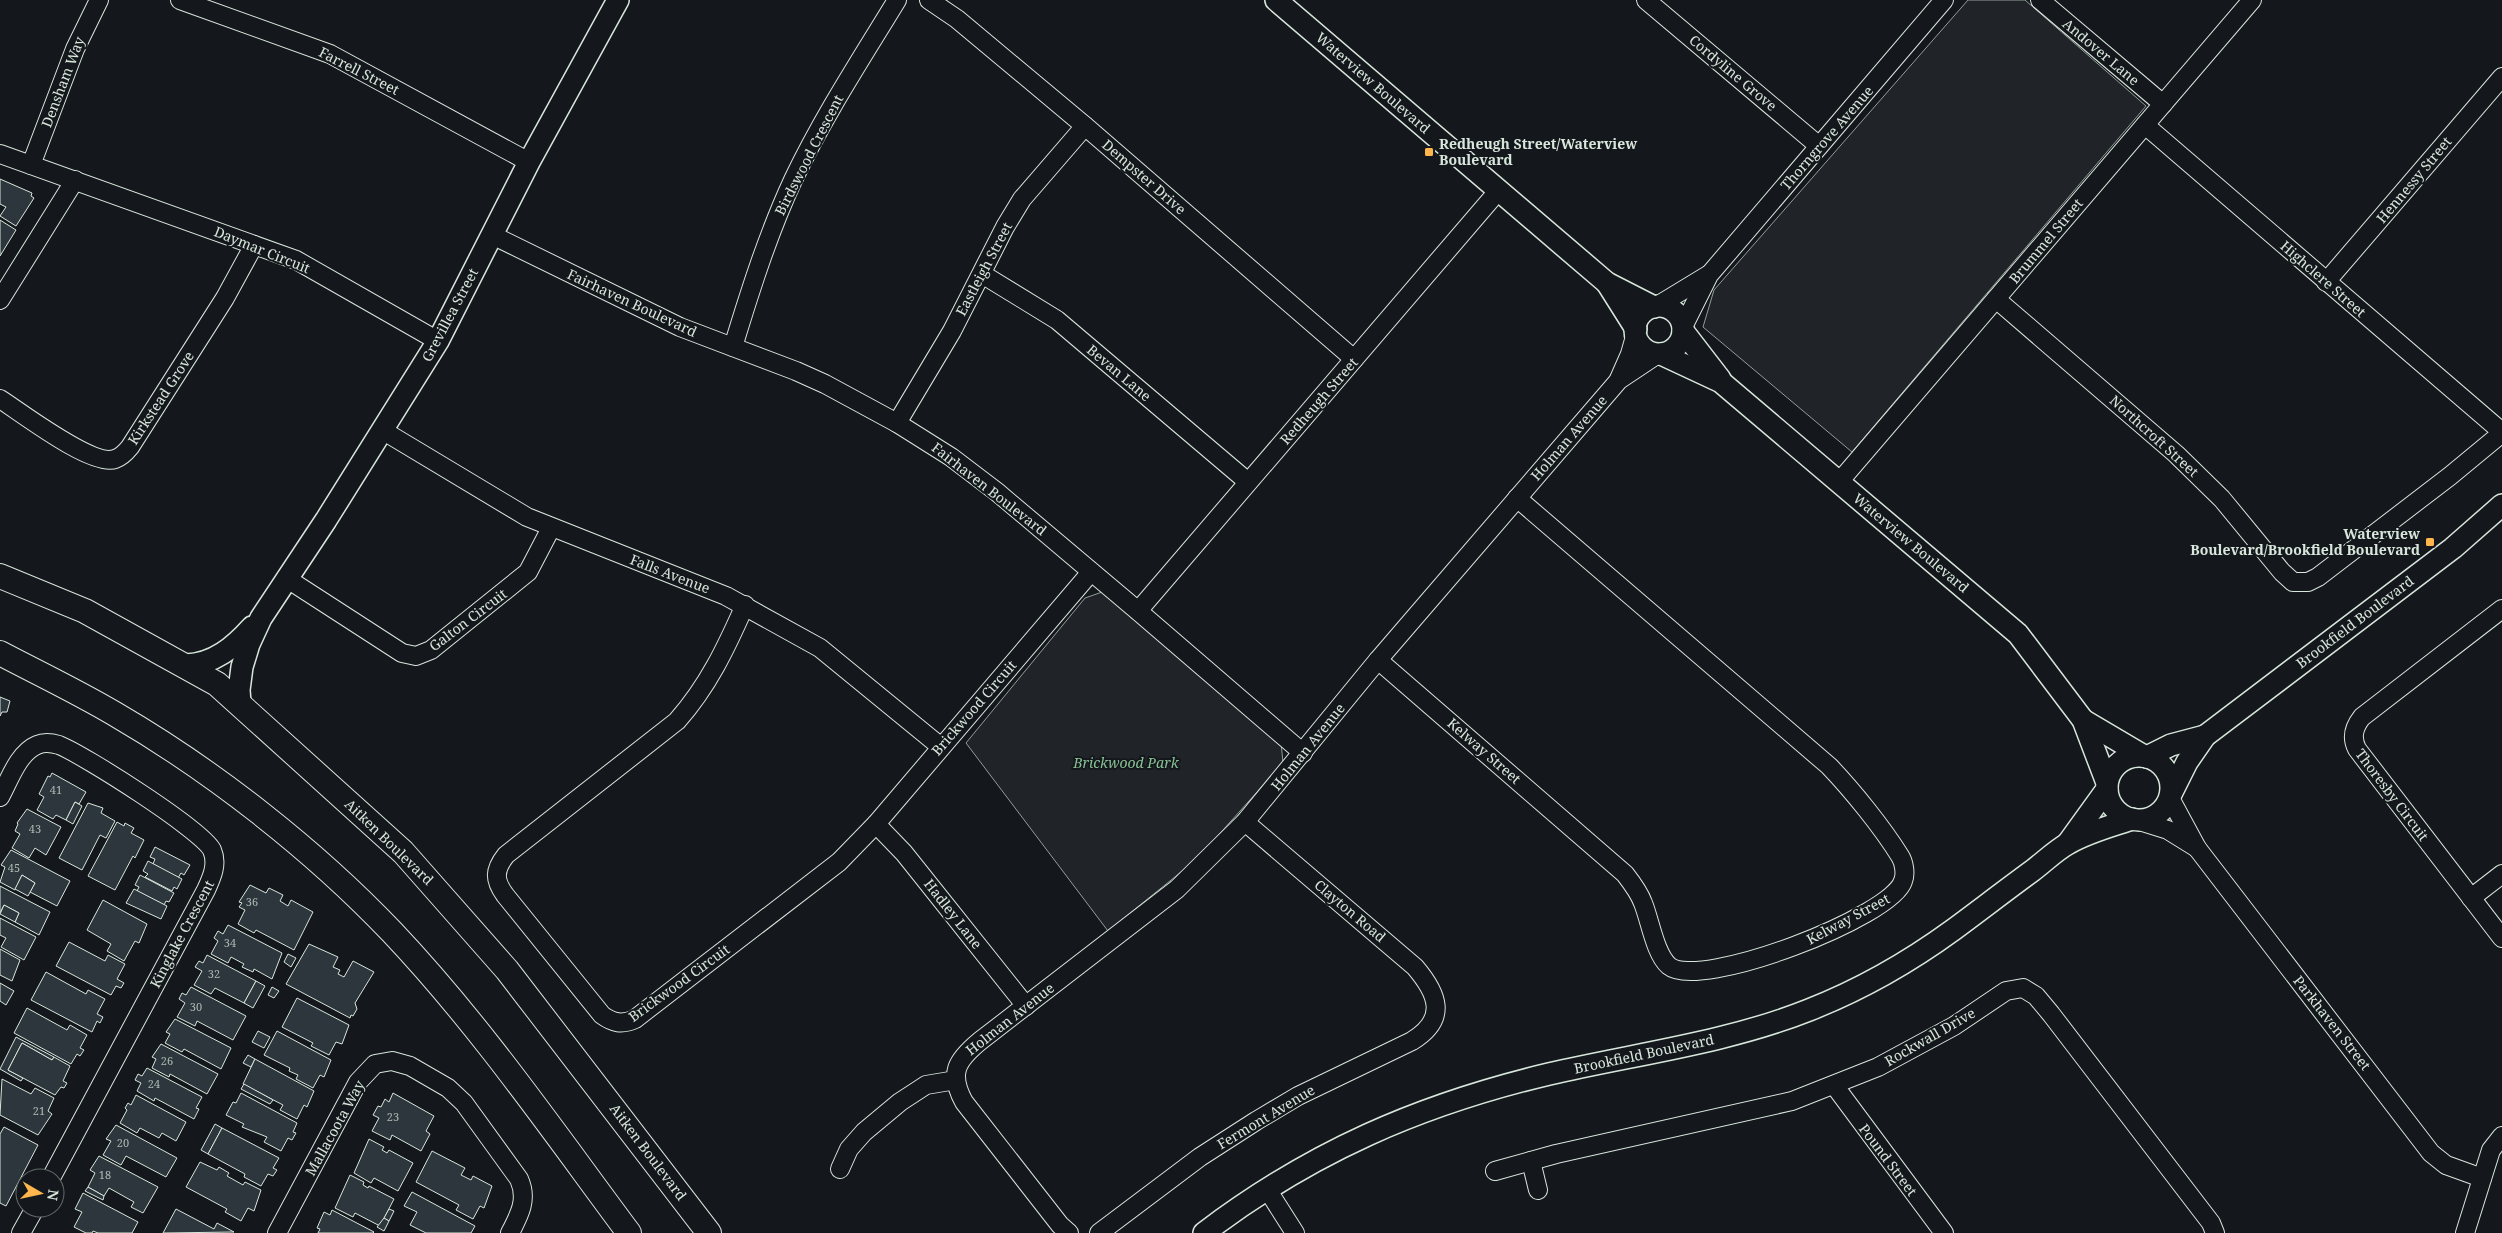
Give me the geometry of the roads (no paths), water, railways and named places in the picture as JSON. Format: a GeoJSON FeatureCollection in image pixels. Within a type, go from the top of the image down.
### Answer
{"type":"FeatureCollection","features":[{"type":"Feature","properties":{"kind":"main road","name":"Aitken Boulevard"},"geometry":{"type":"LineString","coordinates":[[0,576],[84,611],[186,665],[217,684],[404,852],[507,970],[566,1043],[709,1233]]}},
{"type":"Feature","properties":{"kind":"main road"},"geometry":{"type":"LineString","coordinates":[[0,652],[117,715],[174,752],[246,803],[326,869],[391,932],[460,1009],[629,1233]]}},
{"type":"Feature","properties":{"kind":"street","name":"Densham Way"},"geometry":{"type":"LineString","coordinates":[[32,165],[75,49],[99,0]]}},
{"type":"Feature","properties":{"kind":"street","name":"Farrell Street"},"geometry":{"type":"LineString","coordinates":[[180,0],[330,54],[529,162]]}},
{"type":"Feature","properties":{"kind":"street","name":"Grevillea Street"},"geometry":{"type":"LineString","coordinates":[[261,618],[326,520],[438,341],[529,162],[618,0]]}},
{"type":"Feature","properties":{"kind":"street","name":"Birdswood Crescent"},"geometry":{"type":"LineString","coordinates":[[733,348],[758,268],[793,180],[820,127],[898,0]]}},
{"type":"Feature","properties":{"kind":"street","name":"Dempster Drive"},"geometry":{"type":"LineString","coordinates":[[929,0],[957,19],[1085,126],[1354,359]]}},
{"type":"Feature","properties":{"kind":"street","name":"Waterview Boulevard"},"geometry":{"type":"LineString","coordinates":[[1276,0],[1607,282],[1656,306]]}},
{"type":"Feature","properties":{"kind":"street","name":"Thorngrove Avenue"},"geometry":{"type":"LineString","coordinates":[[1683,329],[1708,275],[1944,0]]}},
{"type":"Feature","properties":{"kind":"street","name":"Andover Lane"},"geometry":{"type":"LineString","coordinates":[[2040,0],[2163,104]]}},
{"type":"Feature","properties":{"kind":"street","name":"Brummel Street"},"geometry":{"type":"LineString","coordinates":[[1839,482],[2252,0]]}},
{"type":"Feature","properties":{"kind":"street","name":"Cordyline Grove"},"geometry":{"type":"LineString","coordinates":[[1655,3],[1819,146]]}},
{"type":"Feature","properties":{"kind":"street","name":"Hennessy Street"},"geometry":{"type":"LineString","coordinates":[[2326,282],[2502,77]]}},
{"type":"Feature","properties":{"kind":"street","name":"Highclere Street"},"geometry":{"type":"LineString","coordinates":[[2145,125],[2502,433]]}},
{"type":"Feature","properties":{"kind":"street","name":"Eastleigh Street"},"geometry":{"type":"LineString","coordinates":[[897,423],[952,331],[1005,227],[1022,200],[1085,126]]}},
{"type":"Feature","properties":{"kind":"street","name":"Daymar Circuit"},"geometry":{"type":"LineString","coordinates":[[0,154],[296,260],[438,341]]}},
{"type":"Feature","properties":{"kind":"street"},"geometry":{"type":"LineString","coordinates":[[0,300],[75,180]]}},
{"type":"Feature","properties":{"kind":"street","name":"Redheugh Street"},"geometry":{"type":"LineString","coordinates":[[1138,611],[1499,190]]}},
{"type":"Feature","properties":{"kind":"street","name":"Fairhaven Boulevard"},"geometry":{"type":"LineString","coordinates":[[492,235],[680,327],[811,378],[897,423],[950,456],[1092,572],[1303,752]]}},
{"type":"Feature","properties":{"kind":"street","name":"Kirkstead Grove"},"geometry":{"type":"LineString","coordinates":[[0,399],[90,456],[99,460],[116,459],[130,447],[225,298],[254,245]]}},
{"type":"Feature","properties":{"kind":"street","name":"Bevan Lane"},"geometry":{"type":"LineString","coordinates":[[982,274],[1057,320],[1248,482]]}},
{"type":"Feature","properties":{"kind":"street","name":"Thorngrove Avenue"},"geometry":{"type":"LineString","coordinates":[[1656,306],[1708,275]]}},
{"type":"Feature","properties":{"kind":"street","name":"Waterview Boulevard"},"geometry":{"type":"LineString","coordinates":[[1607,282],[1636,331]]}},
{"type":"Feature","properties":{"kind":"street","name":"Northcroft Street"},"geometry":{"type":"LineString","coordinates":[[1996,300],[2176,454],[2222,499],[2282,572],[2293,582],[2308,582],[2318,577],[2450,476],[2502,433]]}},
{"type":"Feature","properties":{"kind":"street"},"geometry":{"type":"LineString","coordinates":[[1656,306],[1665,306],[1677,314],[1683,329],[1679,344],[1668,352],[1660,354],[1646,350],[1637,339],[1636,331],[1641,315],[1656,306]]}},
{"type":"Feature","properties":{"kind":"street","name":"Waterview Boulevard"},"geometry":{"type":"LineString","coordinates":[[1683,329],[1721,382],[2018,634],[2083,720],[2107,786]]}},
{"type":"Feature","properties":{"kind":"street","name":"Holman Avenue"},"geometry":{"type":"LineString","coordinates":[[1619,380],[1630,354],[1636,331]]}},
{"type":"Feature","properties":{"kind":"street","name":"Waterview Boulevard"},"geometry":{"type":"LineString","coordinates":[[1660,354],[1721,382]]}},
{"type":"Feature","properties":{"kind":"street","name":"Holman Avenue"},"geometry":{"type":"LineString","coordinates":[[956,1076],[965,1053],[1177,889],[1246,822],[1378,660],[1619,380],[1660,354]]}},
{"type":"Feature","properties":{"kind":"street","name":"Falls Avenue"},"geometry":{"type":"LineString","coordinates":[[382,430],[495,499],[551,528],[702,586],[745,605],[820,648],[941,747]]}},
{"type":"Feature","properties":{"kind":"street","name":"Kelway Street"},"geometry":{"type":"LineString","coordinates":[[1378,660],[1625,874],[1642,901],[1661,956],[1669,966],[1676,970],[1706,969],[1757,959],[1791,949],[1871,909],[1894,895],[1900,888],[1904,875],[1900,857],[1829,766],[1517,498]]}},
{"type":"Feature","properties":{"kind":"street","name":"Brookfield Boulevard"},"geometry":{"type":"LineString","coordinates":[[2170,796],[2187,762],[2205,736],[2453,548],[2502,505]]}},
{"type":"Feature","properties":{"kind":"street","name":"Galton Circuit"},"geometry":{"type":"LineString","coordinates":[[286,578],[402,653],[416,656],[431,650],[524,577],[534,564],[551,528]]}},
{"type":"Feature","properties":{"kind":"street","name":"Brickwood Circuit"},"geometry":{"type":"LineString","coordinates":[[745,605],[713,674],[695,701],[677,721],[506,855],[496,871],[498,885],[602,1015],[610,1021],[628,1022],[838,862],[876,824],[1092,572]]}},
{"type":"Feature","properties":{"kind":"street","name":"Thoresby Circuit"},"geometry":{"type":"LineString","coordinates":[[2502,609],[2362,717],[2356,725],[2353,734],[2357,749],[2502,938]]}},
{"type":"Feature","properties":{"kind":"street"},"geometry":{"type":"LineString","coordinates":[[186,665],[206,663],[226,651],[261,618]]}},
{"type":"Feature","properties":{"kind":"street"},"geometry":{"type":"LineString","coordinates":[[240,703],[239,690],[242,668],[249,644],[261,618]]}},
{"type":"Feature","properties":{"kind":"street","name":"Waterview Boulevard"},"geometry":{"type":"LineString","coordinates":[[2083,720],[2145,756]]}},
{"type":"Feature","properties":{"kind":"street","name":"Brookfield Boulevard"},"geometry":{"type":"LineString","coordinates":[[2145,756],[2172,745],[2205,736]]}},
{"type":"Feature","properties":{"kind":"street","name":"Kinglake Crescent"},"geometry":{"type":"LineString","coordinates":[[0,797],[20,761],[28,751],[36,745],[53,744],[94,765],[174,817],[205,840],[214,860],[213,874],[206,890],[56,1168]]}},
{"type":"Feature","properties":{"kind":"street"},"geometry":{"type":"LineString","coordinates":[[2145,756],[2163,767],[2171,784],[2170,796],[2165,807],[2157,815],[2134,820],[2122,815],[2114,808],[2109,799],[2107,786],[2110,773],[2124,760],[2145,756]]}},
{"type":"Feature","properties":{"kind":"street","name":"Brookfield Boulevard"},"geometry":{"type":"LineString","coordinates":[[2068,843],[2107,786]]}},
{"type":"Feature","properties":{"kind":"street","name":"Parkhaven Street"},"geometry":{"type":"LineString","coordinates":[[2170,796],[2197,848],[2431,1153],[2446,1165],[2482,1178]]}},
{"type":"Feature","properties":{"kind":"street","name":"Brookfield Boulevard"},"geometry":{"type":"LineString","coordinates":[[1204,1233],[1267,1189],[1350,1142],[1401,1119],[1441,1104],[1551,1074],[1723,1036],[1809,1010],[1864,986],[1903,964],[1951,932],[2068,843],[2101,829],[2134,820]]}},
{"type":"Feature","properties":{"kind":"street","name":"Parkhaven Street"},"geometry":{"type":"LineString","coordinates":[[2134,820],[2168,830],[2197,848]]}},
{"type":"Feature","properties":{"kind":"street","name":"Clayton Road"},"geometry":{"type":"LineString","coordinates":[[1246,822],[1415,967],[1428,982],[1434,998],[1435,1013]]}},
{"type":"Feature","properties":{"kind":"street","name":"Hadley Lane"},"geometry":{"type":"LineString","coordinates":[[876,824],[904,853],[1026,1006]]}},
{"type":"Feature","properties":{"kind":"street"},"geometry":{"type":"LineString","coordinates":[[2471,898],[2502,874]]}},
{"type":"Feature","properties":{"kind":"street","name":"Rockwall Drive"},"geometry":{"type":"LineString","coordinates":[[1495,1171],[1792,1101],[1878,1067],[1917,1048],[2006,991],[2015,988],[2029,990],[2051,1014],[2211,1223],[2215,1233]]}},
{"type":"Feature","properties":{"kind":"street","name":"Fermont Avenue"},"geometry":{"type":"LineString","coordinates":[[1099,1233],[1200,1157],[1256,1121],[1298,1096],[1424,1033],[1434,1021],[1435,1013]]}},
{"type":"Feature","properties":{"kind":"street","name":"Mallacoota Way"},"geometry":{"type":"LineString","coordinates":[[278,1233],[358,1082],[375,1064],[392,1061],[410,1066],[456,1094],[519,1179],[523,1188],[523,1206],[510,1233]]}},
{"type":"Feature","properties":{"kind":"street"},"geometry":{"type":"LineString","coordinates":[[840,1169],[849,1149],[864,1132],[900,1102],[926,1086],[956,1076],[958,1090],[964,1102],[1060,1225],[1069,1233]]}},
{"type":"Feature","properties":{"kind":"street","name":"Pound Street"},"geometry":{"type":"LineString","coordinates":[[1834,1085],[1944,1233]]}},
{"type":"Feature","properties":{"kind":"street"},"geometry":{"type":"LineString","coordinates":[[2465,1233],[2491,1150],[2502,1136]]}},
{"type":"Feature","properties":{"kind":"street"},"geometry":{"type":"LineString","coordinates":[[1531,1161],[1538,1190]]}},
{"type":"Feature","properties":{"kind":"street"},"geometry":{"type":"LineString","coordinates":[[1267,1189],[1295,1233]]}},
{"type":"Feature","properties":{"kind":"street"},"geometry":{"type":"LineString","coordinates":[[21,1233],[29,1218]]}},
{"type":"Feature","properties":{"kind":"place","name":"Redheugh Street/Waterview Boulevard"},"geometry":{"type":"Point","coordinates":[1429,152]}},
{"type":"Feature","properties":{"kind":"place","name":"Waterview Boulevard/Brookfield Boulevard"},"geometry":{"type":"Point","coordinates":[2430,542]}},
{"type":"Feature","properties":{"kind":"park label","name":"Brickwood Park"},"geometry":{"type":"Point","coordinates":[1126,763]}}]}
